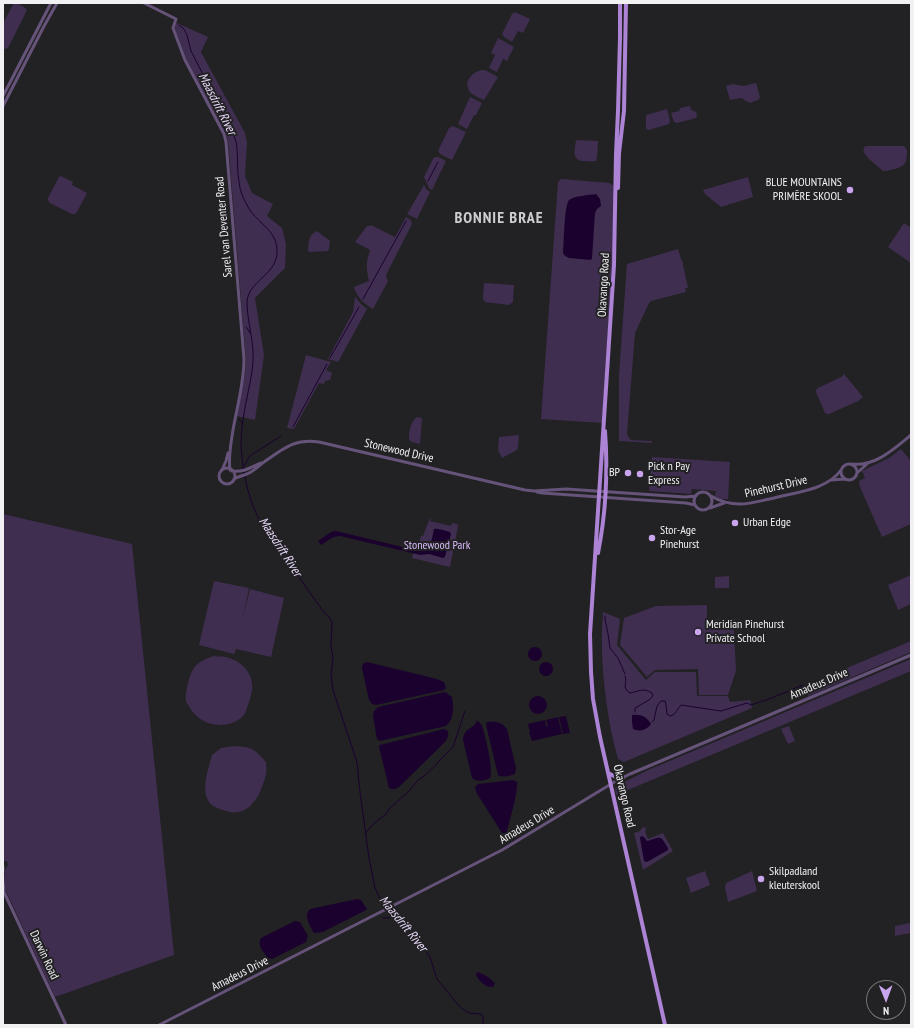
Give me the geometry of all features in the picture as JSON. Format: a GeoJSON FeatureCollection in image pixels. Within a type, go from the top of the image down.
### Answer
{"type":"FeatureCollection","features":[{"type":"Feature","properties":{"kind":"main road","name":"Okavango Road"},"geometry":{"type":"LineString","coordinates":[[620,3],[614,257],[590,634],[591,672],[597,723],[665,1025]]}},
{"type":"Feature","properties":{"kind":"main road","name":"Okavango Road"},"geometry":{"type":"LineString","coordinates":[[595,568],[601,534],[607,467],[605,429],[616,250],[618,153],[624,111],[626,3]]}},
{"type":"Feature","properties":{"kind":"main road"},"geometry":{"type":"LineString","coordinates":[[608,773],[616,777],[623,778]]}},
{"type":"Feature","properties":{"kind":"street"},"geometry":{"type":"LineString","coordinates":[[3,96],[51,3]]}},
{"type":"Feature","properties":{"kind":"street"},"geometry":{"type":"LineString","coordinates":[[3,106],[57,3]]}},
{"type":"Feature","properties":{"kind":"street","name":"Sarel van Deventer Road"},"geometry":{"type":"LineString","coordinates":[[144,3],[176,19],[173,26],[185,60],[224,134],[244,360],[231,444],[229,462],[231,470]]}},
{"type":"Feature","properties":{"kind":"street"},"geometry":{"type":"LineString","coordinates":[[869,463],[846,464],[842,467],[842,475],[845,479],[851,480],[856,477],[857,473],[869,463],[889,453],[911,435]]}},
{"type":"Feature","properties":{"kind":"street","name":"Stonewood Drive"},"geometry":{"type":"LineString","coordinates":[[234,479],[241,473],[265,462],[294,444],[310,440],[397,459],[525,490],[542,493],[599,497]]}},
{"type":"Feature","properties":{"kind":"street","name":"Sarel van Deventer Road"},"geometry":{"type":"LineString","coordinates":[[222,470],[231,444]]}},
{"type":"Feature","properties":{"kind":"street"},"geometry":{"type":"LineString","coordinates":[[851,464],[855,466],[857,473]]}},
{"type":"Feature","properties":{"kind":"street"},"geometry":{"type":"LineString","coordinates":[[226,468],[231,470],[234,474],[234,479],[230,483],[223,483],[219,477],[222,470],[226,468]]}},
{"type":"Feature","properties":{"kind":"street","name":"Stonewood Drive"},"geometry":{"type":"LineString","coordinates":[[231,470],[241,473]]}},
{"type":"Feature","properties":{"kind":"street","name":"Pinehurst Drive"},"geometry":{"type":"LineString","coordinates":[[830,481],[838,475],[841,470]]}},
{"type":"Feature","properties":{"kind":"street","name":"Pinehurst Drive"},"geometry":{"type":"LineString","coordinates":[[709,508],[726,503],[741,504],[754,502],[810,489],[830,481],[845,479]]}},
{"type":"Feature","properties":{"kind":"street","name":"Stonewood Drive"},"geometry":{"type":"LineString","coordinates":[[534,491],[566,489],[600,491]]}},
{"type":"Feature","properties":{"kind":"street"},"geometry":{"type":"LineString","coordinates":[[600,491],[685,497],[696,496],[703,492],[711,496],[712,503],[707,510],[698,509],[695,505],[694,499],[696,496]]}},
{"type":"Feature","properties":{"kind":"street","name":"Pinehurst Drive"},"geometry":{"type":"LineString","coordinates":[[711,496],[726,503]]}},
{"type":"Feature","properties":{"kind":"street"},"geometry":{"type":"LineString","coordinates":[[599,497],[686,503],[695,505]]}},
{"type":"Feature","properties":{"kind":"street","name":"Amadeus Drive"},"geometry":{"type":"LineString","coordinates":[[159,1025],[512,845],[623,778],[911,655]]}},
{"type":"Feature","properties":{"kind":"street"},"geometry":{"type":"LineString","coordinates":[[3,866],[3,871]]}},
{"type":"Feature","properties":{"kind":"street","name":"Darwin Road"},"geometry":{"type":"LineString","coordinates":[[3,882],[4,891],[66,1025]]}},
{"type":"Feature","properties":{"kind":"green space"},"geometry":{"type":"Polygon","coordinates":[[[14,3],[21,5],[27,10],[8,48],[5,49],[3,48],[3,23],[14,3]]]}},
{"type":"Feature","properties":{"kind":"green space"},"geometry":{"type":"Polygon","coordinates":[[[515,12],[530,19],[523,33],[518,31],[512,42],[502,34],[512,14],[515,12]]]}},
{"type":"Feature","properties":{"kind":"green space"},"geometry":{"type":"Polygon","coordinates":[[[177,23],[208,37],[201,52],[245,133],[247,143],[245,176],[252,193],[273,204],[267,216],[282,228],[286,244],[285,268],[255,298],[264,355],[255,420],[237,416],[246,361],[228,141],[188,63],[175,29],[177,23]]]}},
{"type":"Feature","properties":{"kind":"green space"},"geometry":{"type":"Polygon","coordinates":[[[498,38],[514,47],[507,61],[503,59],[497,72],[489,68],[495,55],[491,53],[498,38]]]}},
{"type":"Feature","properties":{"kind":"green space"},"geometry":{"type":"Polygon","coordinates":[[[485,70],[498,77],[484,100],[470,92],[467,85],[469,78],[477,71],[485,70]]]}},
{"type":"Feature","properties":{"kind":"green space"},"geometry":{"type":"Polygon","coordinates":[[[756,83],[760,97],[758,100],[750,103],[741,98],[730,100],[726,86],[733,84],[743,86],[756,83]]]}},
{"type":"Feature","properties":{"kind":"green space"},"geometry":{"type":"Polygon","coordinates":[[[470,97],[482,103],[467,129],[458,124],[470,97]]]}},
{"type":"Feature","properties":{"kind":"green space"},"geometry":{"type":"Polygon","coordinates":[[[690,106],[691,110],[696,112],[696,118],[677,123],[674,122],[671,113],[679,111],[680,108],[690,106]]]}},
{"type":"Feature","properties":{"kind":"green space"},"geometry":{"type":"Polygon","coordinates":[[[667,109],[670,121],[669,124],[649,130],[646,129],[646,115],[667,109]]]}},
{"type":"Feature","properties":{"kind":"green space"},"geometry":{"type":"Polygon","coordinates":[[[453,126],[466,132],[452,160],[440,154],[438,151],[449,128],[453,126]]]}},
{"type":"Feature","properties":{"kind":"green space"},"geometry":{"type":"Polygon","coordinates":[[[576,140],[598,141],[596,161],[583,161],[577,159],[575,156],[576,140]]]}},
{"type":"Feature","properties":{"kind":"green space"},"geometry":{"type":"Polygon","coordinates":[[[904,146],[907,150],[906,162],[898,168],[883,171],[865,154],[864,147],[904,146]]]}},
{"type":"Feature","properties":{"kind":"green space"},"geometry":{"type":"Polygon","coordinates":[[[435,157],[446,161],[432,190],[429,188],[424,177],[435,157]]]}},
{"type":"Feature","properties":{"kind":"green space"},"geometry":{"type":"Polygon","coordinates":[[[61,176],[73,182],[72,185],[87,193],[75,214],[72,214],[50,203],[48,200],[59,177],[61,176]]]}},
{"type":"Feature","properties":{"kind":"green space"},"geometry":{"type":"Polygon","coordinates":[[[748,177],[753,197],[721,207],[705,194],[703,190],[748,177]]]}},
{"type":"Feature","properties":{"kind":"green space"},"geometry":{"type":"Polygon","coordinates":[[[561,179],[610,183],[613,185],[614,236],[602,423],[541,419],[558,182],[561,179]]]}},
{"type":"Feature","properties":{"kind":"green space"},"geometry":{"type":"Polygon","coordinates":[[[424,185],[430,192],[417,219],[407,214],[424,185]]]}},
{"type":"Feature","properties":{"kind":"green space"},"geometry":{"type":"Polygon","coordinates":[[[406,217],[411,220],[412,224],[387,273],[386,277],[388,281],[373,309],[361,300],[354,287],[369,281],[367,265],[370,250],[355,242],[367,226],[371,225],[395,237],[406,217]]]}},
{"type":"Feature","properties":{"kind":"green space"},"geometry":{"type":"Polygon","coordinates":[[[904,223],[911,228],[911,263],[888,247],[904,223]]]}},
{"type":"Feature","properties":{"kind":"green space"},"geometry":{"type":"Polygon","coordinates":[[[317,231],[330,241],[328,251],[308,251],[312,234],[317,231]]]}},
{"type":"Feature","properties":{"kind":"green space"},"geometry":{"type":"Polygon","coordinates":[[[678,249],[683,262],[688,288],[685,288],[686,292],[651,301],[635,333],[627,434],[631,440],[652,441],[652,443],[619,441],[619,374],[627,264],[678,249]]]}},
{"type":"Feature","properties":{"kind":"green space"},"geometry":{"type":"Polygon","coordinates":[[[484,283],[514,285],[513,302],[509,305],[485,302],[483,299],[484,283]]]}},
{"type":"Feature","properties":{"kind":"green space"},"geometry":{"type":"Polygon","coordinates":[[[355,297],[367,309],[338,362],[328,359],[353,312],[355,297]]]}},
{"type":"Feature","properties":{"kind":"green space"},"geometry":{"type":"Polygon","coordinates":[[[306,355],[331,362],[326,370],[332,373],[330,380],[325,381],[324,384],[319,383],[294,429],[287,428],[306,355]]]}},
{"type":"Feature","properties":{"kind":"green space"},"geometry":{"type":"Polygon","coordinates":[[[844,374],[863,397],[857,402],[827,414],[825,413],[816,390],[843,376],[844,374]]]}},
{"type":"Feature","properties":{"kind":"green space"},"geometry":{"type":"Polygon","coordinates":[[[417,417],[422,418],[420,444],[409,440],[410,427],[417,417]]]}},
{"type":"Feature","properties":{"kind":"green space"},"geometry":{"type":"Polygon","coordinates":[[[519,435],[517,450],[502,458],[498,450],[499,437],[519,435]]]}},
{"type":"Feature","properties":{"kind":"green space"},"geometry":{"type":"Polygon","coordinates":[[[901,449],[911,461],[911,524],[882,537],[860,487],[859,481],[865,478],[862,471],[889,458],[901,449]]]}},
{"type":"Feature","properties":{"kind":"green space"},"geometry":{"type":"Polygon","coordinates":[[[652,457],[730,462],[728,499],[720,499],[715,496],[716,491],[692,489],[691,494],[649,491],[652,457]]]}},
{"type":"Feature","properties":{"kind":"green space"},"geometry":{"type":"Polygon","coordinates":[[[3,514],[132,544],[174,955],[55,997],[6,891],[4,881],[4,874],[8,865],[7,861],[3,861],[3,514]]]}},
{"type":"Feature","properties":{"kind":"green space","name":"Stonewood Park"},"geometry":{"type":"Polygon","coordinates":[[[430,518],[430,521],[451,526],[452,523],[457,524],[458,526],[450,567],[412,558],[416,543],[419,543],[421,536],[423,536],[430,518]]]}},
{"type":"Feature","properties":{"kind":"green space"},"geometry":{"type":"Polygon","coordinates":[[[911,575],[911,604],[898,610],[888,585],[911,575]]]}},
{"type":"Feature","properties":{"kind":"green space"},"geometry":{"type":"Polygon","coordinates":[[[729,576],[729,588],[715,588],[715,577],[729,576]]]}},
{"type":"Feature","properties":{"kind":"green space"},"geometry":{"type":"Polygon","coordinates":[[[214,581],[249,588],[243,618],[250,589],[284,598],[271,657],[236,649],[234,654],[199,645],[214,581]]]}},
{"type":"Feature","properties":{"kind":"green space"},"geometry":{"type":"Polygon","coordinates":[[[707,605],[707,620],[735,619],[734,631],[736,671],[728,695],[699,695],[698,669],[655,670],[647,677],[620,645],[624,618],[656,606],[707,605]]]}},
{"type":"Feature","properties":{"kind":"green space"},"geometry":{"type":"Polygon","coordinates":[[[603,612],[620,619],[617,645],[646,680],[655,672],[696,672],[697,696],[728,696],[730,702],[750,700],[752,708],[624,762],[618,759],[610,725],[602,662],[603,612]]]}},
{"type":"Feature","properties":{"kind":"green space"},"geometry":{"type":"Polygon","coordinates":[[[911,641],[911,652],[808,696],[804,686],[911,641]]]}},
{"type":"Feature","properties":{"kind":"green space"},"geometry":{"type":"Polygon","coordinates":[[[214,656],[231,658],[240,663],[247,670],[251,679],[252,693],[243,716],[234,722],[227,724],[219,725],[205,722],[193,713],[186,702],[188,683],[194,668],[203,660],[214,656]]]}},
{"type":"Feature","properties":{"kind":"green space"},"geometry":{"type":"Polygon","coordinates":[[[911,659],[911,671],[616,795],[615,789],[617,786],[646,771],[911,659]]]}},
{"type":"Feature","properties":{"kind":"green space"},"geometry":{"type":"Polygon","coordinates":[[[789,726],[795,741],[788,744],[781,729],[789,726]]]}},
{"type":"Feature","properties":{"kind":"green space"},"geometry":{"type":"Polygon","coordinates":[[[234,746],[245,747],[256,751],[266,762],[265,778],[257,798],[250,807],[241,812],[229,812],[216,808],[209,802],[205,790],[206,778],[212,755],[221,748],[234,746]]]}},
{"type":"Feature","properties":{"kind":"green space"},"geometry":{"type":"Polygon","coordinates":[[[645,827],[648,839],[663,833],[673,851],[643,870],[634,833],[645,827]]]}},
{"type":"Feature","properties":{"kind":"green space"},"geometry":{"type":"Polygon","coordinates":[[[705,871],[710,885],[691,893],[686,878],[705,871]]]}},
{"type":"Feature","properties":{"kind":"green space"},"geometry":{"type":"Polygon","coordinates":[[[752,871],[757,891],[728,902],[725,887],[726,883],[752,871]]]}},
{"type":"Feature","properties":{"kind":"green space"},"geometry":{"type":"Polygon","coordinates":[[[911,921],[911,933],[895,936],[895,926],[910,923],[911,921]]]}},
{"type":"Feature","properties":{"kind":"shaded area"},"geometry":{"type":"Polygon","coordinates":[[[596,194],[600,199],[601,206],[595,213],[592,258],[591,260],[569,258],[563,253],[567,204],[571,199],[596,194]]]}},
{"type":"Feature","properties":{"kind":"shaded area"},"geometry":{"type":"Polygon","coordinates":[[[434,529],[440,529],[450,532],[451,534],[445,557],[443,558],[429,554],[420,555],[340,536],[332,538],[321,545],[318,541],[331,532],[336,531],[419,551],[426,549],[432,540],[434,529]]]}},
{"type":"Feature","properties":{"kind":"shaded area"},"geometry":{"type":"Polygon","coordinates":[[[535,647],[540,649],[542,654],[540,659],[535,661],[530,659],[528,654],[530,649],[535,647]]]}},
{"type":"Feature","properties":{"kind":"shaded area"},"geometry":{"type":"Polygon","coordinates":[[[367,662],[437,679],[444,682],[446,688],[444,690],[376,705],[372,704],[369,700],[362,668],[363,664],[367,662]]]}},
{"type":"Feature","properties":{"kind":"shaded area"},"geometry":{"type":"Polygon","coordinates":[[[546,662],[551,664],[553,669],[551,674],[546,676],[541,674],[539,669],[541,664],[546,662]]]}},
{"type":"Feature","properties":{"kind":"shaded area"},"geometry":{"type":"Polygon","coordinates":[[[445,692],[452,697],[453,705],[451,720],[446,726],[380,741],[377,739],[373,716],[374,711],[378,707],[445,692]]]}},
{"type":"Feature","properties":{"kind":"shaded area"},"geometry":{"type":"Polygon","coordinates":[[[538,696],[544,699],[547,705],[544,711],[538,714],[532,711],[529,705],[532,699],[538,696]]]}},
{"type":"Feature","properties":{"kind":"shaded area"},"geometry":{"type":"Polygon","coordinates":[[[632,715],[643,716],[651,724],[643,730],[633,729],[632,715]]]}},
{"type":"Feature","properties":{"kind":"shaded area"},"geometry":{"type":"Polygon","coordinates":[[[566,716],[570,733],[563,734],[559,717],[566,716]]]}},
{"type":"Feature","properties":{"kind":"shaded area"},"geometry":{"type":"Polygon","coordinates":[[[558,717],[562,734],[532,741],[528,724],[545,720],[546,726],[548,726],[546,720],[558,717]]]}},
{"type":"Feature","properties":{"kind":"shaded area"},"geometry":{"type":"Polygon","coordinates":[[[477,721],[482,725],[489,752],[491,768],[490,778],[481,781],[472,778],[463,740],[465,733],[477,721]]]}},
{"type":"Feature","properties":{"kind":"shaded area"},"geometry":{"type":"Polygon","coordinates":[[[487,722],[498,722],[507,729],[516,768],[515,774],[504,777],[498,775],[486,725],[487,722]]]}},
{"type":"Feature","properties":{"kind":"shaded area"},"geometry":{"type":"Polygon","coordinates":[[[444,729],[448,731],[448,736],[445,742],[399,787],[394,789],[389,788],[379,747],[380,745],[444,729]]]}},
{"type":"Feature","properties":{"kind":"shaded area"},"geometry":{"type":"Polygon","coordinates":[[[513,780],[517,782],[515,799],[507,831],[506,833],[502,833],[476,792],[475,787],[478,784],[513,780]]]}},
{"type":"Feature","properties":{"kind":"shaded area"},"geometry":{"type":"Polygon","coordinates":[[[641,836],[647,841],[658,838],[662,839],[668,850],[647,862],[644,861],[640,838],[641,836]]]}},
{"type":"Feature","properties":{"kind":"shaded area"},"geometry":{"type":"Polygon","coordinates":[[[357,899],[361,900],[367,909],[366,910],[323,932],[314,933],[307,918],[310,909],[357,899]]]}},
{"type":"Feature","properties":{"kind":"shaded area"},"geometry":{"type":"Polygon","coordinates":[[[295,921],[300,922],[308,936],[306,942],[272,959],[268,958],[260,946],[261,938],[295,921]]]}},
{"type":"Feature","properties":{"kind":"shaded area"},"geometry":{"type":"Polygon","coordinates":[[[477,972],[485,975],[491,980],[495,984],[493,987],[485,985],[481,982],[476,975],[477,972]]]}},
{"type":"Feature","properties":{"kind":"waterway","name":"Maasdrift River"},"geometry":{"type":"LineString","coordinates":[[179,25],[184,29],[187,35],[191,51],[235,139],[237,146],[238,178],[243,197],[251,211],[269,231],[276,242],[276,258],[273,265],[252,288],[247,302],[253,360],[241,440],[243,469],[254,509],[262,524],[279,550],[332,622],[331,646],[333,658],[331,674],[333,690],[357,762],[369,858],[375,888],[381,901],[386,907]]}},
{"type":"Feature","properties":{"kind":"waterway"},"geometry":{"type":"LineString","coordinates":[[428,181],[438,162]]}},
{"type":"Feature","properties":{"kind":"waterway"},"geometry":{"type":"LineString","coordinates":[[363,299],[406,221]]}},
{"type":"Feature","properties":{"kind":"waterway"},"geometry":{"type":"LineString","coordinates":[[330,358],[359,307]]}},
{"type":"Feature","properties":{"kind":"waterway","name":"Maasdrift River"},"geometry":{"type":"LineString","coordinates":[[246,327],[250,333]]}},
{"type":"Feature","properties":{"kind":"waterway"},"geometry":{"type":"LineString","coordinates":[[293,427],[327,364]]}},
{"type":"Feature","properties":{"kind":"waterway","name":"Maasdrift River"},"geometry":{"type":"LineString","coordinates":[[239,419],[242,423]]}},
{"type":"Feature","properties":{"kind":"waterway"},"geometry":{"type":"LineString","coordinates":[[243,468],[249,457],[281,436]]}},
{"type":"Feature","properties":{"kind":"waterway"},"geometry":{"type":"LineString","coordinates":[[605,616],[610,648],[618,658],[625,674]]}},
{"type":"Feature","properties":{"kind":"waterway"},"geometry":{"type":"LineString","coordinates":[[625,676],[625,687],[627,691],[630,693],[646,690],[652,693],[653,696],[635,708],[635,712]]}},
{"type":"Feature","properties":{"kind":"waterway"},"geometry":{"type":"LineString","coordinates":[[652,722],[654,720],[657,706],[661,701],[665,701],[667,714],[670,716],[675,713],[681,705],[721,711],[747,703],[751,705],[803,685]]}},
{"type":"Feature","properties":{"kind":"waterway"},"geometry":{"type":"LineString","coordinates":[[366,833],[372,825],[387,813],[389,809],[453,747],[465,711]]}},
{"type":"Feature","properties":{"kind":"waterway","name":"Maasdrift River"},"geometry":{"type":"LineString","coordinates":[[388,910],[408,928],[430,957],[437,979],[460,1007],[469,1013],[481,1014],[485,1025]]}},
{"type":"Feature","properties":{"kind":"waterway"},"geometry":{"type":"LineString","coordinates":[[383,918],[394,916]]}},
{"type":"Feature","properties":{"kind":"place","name":"BLUE MOUNTAINS PRIMÊRE SKOOL"},"geometry":{"type":"Point","coordinates":[850,190]}},
{"type":"Feature","properties":{"kind":"place","name":"BP"},"geometry":{"type":"Point","coordinates":[628,473]}},
{"type":"Feature","properties":{"kind":"place","name":"Pick n Pay Express"},"geometry":{"type":"Point","coordinates":[640,474]}},
{"type":"Feature","properties":{"kind":"place","name":"Urban Edge"},"geometry":{"type":"Point","coordinates":[735,523]}},
{"type":"Feature","properties":{"kind":"place","name":"Stor-Age Pinehurst"},"geometry":{"type":"Point","coordinates":[652,538]}},
{"type":"Feature","properties":{"kind":"place","name":"Meridian Pinehurst Private School"},"geometry":{"type":"Point","coordinates":[698,632]}},
{"type":"Feature","properties":{"kind":"place","name":"Skilpadland kleuterskool"},"geometry":{"type":"Point","coordinates":[761,879]}},
{"type":"Feature","properties":{"kind":"district","name":"BONNIE BRAE"},"geometry":{"type":"Point","coordinates":[499,218]}}]}
